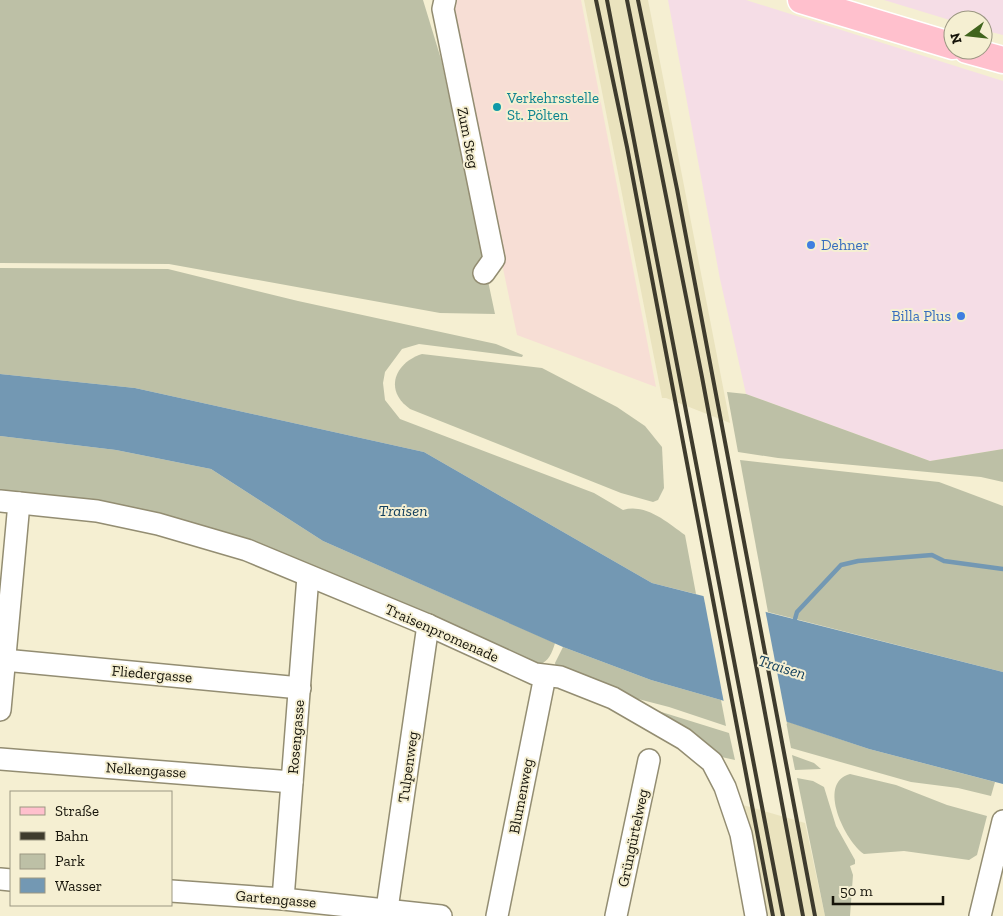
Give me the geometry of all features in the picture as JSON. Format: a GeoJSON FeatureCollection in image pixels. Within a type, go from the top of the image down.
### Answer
{"type":"FeatureCollection","features":[{"type":"Feature","properties":{"kind":"main road"},"geometry":{"type":"LineString","coordinates":[[801,0],[943,43]]}},
{"type":"Feature","properties":{"kind":"street","name":"Zum Steg"},"geometry":{"type":"LineString","coordinates":[[445,0],[443,9],[494,259],[484,273]]}},
{"type":"Feature","properties":{"kind":"street","name":"Traisenpromenade"},"geometry":{"type":"LineString","coordinates":[[10,502],[97,512],[158,524],[247,550],[428,625],[535,674],[560,677],[613,698],[684,740],[712,762],[726,787],[741,834],[756,916]]}},
{"type":"Feature","properties":{"kind":"street"},"geometry":{"type":"LineString","coordinates":[[0,710],[4,660],[10,502]]}},
{"type":"Feature","properties":{"kind":"street","name":"Rosengasse"},"geometry":{"type":"LineString","coordinates":[[283,899],[308,576]]}},
{"type":"Feature","properties":{"kind":"street","name":"Tulpenweg"},"geometry":{"type":"LineString","coordinates":[[387,909],[428,625]]}},
{"type":"Feature","properties":{"kind":"street","name":"Fliedergasse"},"geometry":{"type":"LineString","coordinates":[[4,660],[300,688]]}},
{"type":"Feature","properties":{"kind":"street","name":"Blumenweg"},"geometry":{"type":"LineString","coordinates":[[497,916],[546,676]]}},
{"type":"Feature","properties":{"kind":"street","name":"Nelkengasse"},"geometry":{"type":"LineString","coordinates":[[0,759],[292,782]]}},
{"type":"Feature","properties":{"kind":"street","name":"Grüngürtelweg"},"geometry":{"type":"LineString","coordinates":[[616,916],[649,760]]}},
{"type":"Feature","properties":{"kind":"street"},"geometry":{"type":"LineString","coordinates":[[980,916],[1003,821]]}},
{"type":"Feature","properties":{"kind":"street","name":"Gartengasse"},"geometry":{"type":"LineString","coordinates":[[172,891],[283,899],[441,916]]}},
{"type":"Feature","properties":{"kind":"shaded area","name":"Verkehrsstelle St. Pölten"},"geometry":{"type":"Polygon","coordinates":[[[453,0],[581,0],[656,387],[517,335],[450,16],[453,0]]]}},
{"type":"Feature","properties":{"kind":"shaded area"},"geometry":{"type":"Polygon","coordinates":[[[584,0],[648,0],[730,423],[662,398],[584,0]]]}},
{"type":"Feature","properties":{"kind":"shaded area"},"geometry":{"type":"Polygon","coordinates":[[[668,0],[746,0],[1003,81],[1003,449],[930,461],[746,394],[720,279],[668,0]]]}},
{"type":"Feature","properties":{"kind":"shaded area"},"geometry":{"type":"Polygon","coordinates":[[[884,0],[1003,0],[1003,35],[993,32],[993,10],[943,10],[943,18],[884,0]]]}},
{"type":"Feature","properties":{"kind":"shaded area"},"geometry":{"type":"Polygon","coordinates":[[[743,805],[805,823],[825,916],[761,916],[741,810],[743,805]]]}},
{"type":"Feature","properties":{"kind":"green space"},"geometry":{"type":"Polygon","coordinates":[[[0,0],[423,0],[441,59],[495,314],[440,313],[169,264],[0,263],[0,0]]]}},
{"type":"Feature","properties":{"kind":"green space"},"geometry":{"type":"Polygon","coordinates":[[[0,268],[168,269],[298,301],[496,344],[523,355],[522,357],[419,344],[402,349],[385,372],[383,383],[385,400],[400,419],[594,493],[623,510],[640,509],[656,515],[685,535],[696,594],[652,583],[424,452],[135,388],[0,374],[0,268]]]}},
{"type":"Feature","properties":{"kind":"green space"},"geometry":{"type":"Polygon","coordinates":[[[422,354],[542,368],[617,407],[645,426],[662,447],[664,488],[658,500],[653,502],[621,493],[410,409],[397,394],[396,378],[405,364],[412,358],[422,354]]]}},
{"type":"Feature","properties":{"kind":"green space"},"geometry":{"type":"Polygon","coordinates":[[[727,392],[746,394],[930,461],[1003,449],[1003,482],[981,477],[778,458],[738,452],[727,392]]]}},
{"type":"Feature","properties":{"kind":"green space"},"geometry":{"type":"Polygon","coordinates":[[[0,436],[116,450],[211,469],[323,541],[555,643],[553,650],[548,659],[539,665],[280,554],[0,491],[0,436]]]}},
{"type":"Feature","properties":{"kind":"green space"},"geometry":{"type":"Polygon","coordinates":[[[740,460],[939,482],[1003,506],[1003,672],[768,612],[740,460]]]}},
{"type":"Feature","properties":{"kind":"green space"},"geometry":{"type":"Polygon","coordinates":[[[563,647],[651,680],[721,700],[726,726],[669,707],[615,693],[556,669],[555,663],[563,647]]]}},
{"type":"Feature","properties":{"kind":"green space"},"geometry":{"type":"Polygon","coordinates":[[[639,705],[729,733],[735,760],[717,756],[639,705]]]}},
{"type":"Feature","properties":{"kind":"green space"},"geometry":{"type":"Polygon","coordinates":[[[786,721],[869,749],[995,782],[991,796],[958,788],[911,782],[791,748],[786,721]]]}},
{"type":"Feature","properties":{"kind":"green space"},"geometry":{"type":"Polygon","coordinates":[[[792,755],[814,763],[821,769],[795,770],[792,755]]]}},
{"type":"Feature","properties":{"kind":"green space"},"geometry":{"type":"Polygon","coordinates":[[[850,774],[896,785],[947,805],[987,816],[977,855],[969,860],[904,851],[864,854],[849,838],[838,813],[835,800],[835,789],[840,780],[850,774]]]}},
{"type":"Feature","properties":{"kind":"green space"},"geometry":{"type":"Polygon","coordinates":[[[797,778],[813,781],[824,787],[836,826],[855,860],[855,864],[850,866],[853,875],[850,916],[825,916],[797,778]]]}},
{"type":"Feature","properties":{"kind":"water","name":"Traisen"},"geometry":{"type":"Polygon","coordinates":[[[0,374],[135,388],[424,452],[652,583],[1003,672],[1003,784],[869,749],[721,700],[651,680],[563,647],[323,541],[211,469],[116,450],[0,436],[0,374]]]}},
{"type":"Feature","properties":{"kind":"pier"},"geometry":{"type":"Polygon","coordinates":[[[703,593],[765,609],[787,724],[724,703],[703,593]]]}},
{"type":"Feature","properties":{"kind":"waterway"},"geometry":{"type":"LineString","coordinates":[[795,619],[797,612],[841,565],[858,561],[932,555],[944,561],[1003,569]]}},
{"type":"Feature","properties":{"kind":"railway"},"geometry":{"type":"LineString","coordinates":[[596,0],[627,147],[773,916]]}},
{"type":"Feature","properties":{"kind":"railway"},"geometry":{"type":"LineString","coordinates":[[607,0],[783,916]]}},
{"type":"Feature","properties":{"kind":"railway"},"geometry":{"type":"LineString","coordinates":[[627,0],[702,377],[803,916]]}},
{"type":"Feature","properties":{"kind":"railway"},"geometry":{"type":"LineString","coordinates":[[638,0],[677,189],[815,916]]}},
{"type":"Feature","properties":{"kind":"place","name":"Verkehrsstelle St. Pölten"},"geometry":{"type":"Point","coordinates":[497,107]}},
{"type":"Feature","properties":{"kind":"place","name":"Dehner"},"geometry":{"type":"Point","coordinates":[811,245]}},
{"type":"Feature","properties":{"kind":"place","name":"Billa Plus"},"geometry":{"type":"Point","coordinates":[961,316]}}]}
